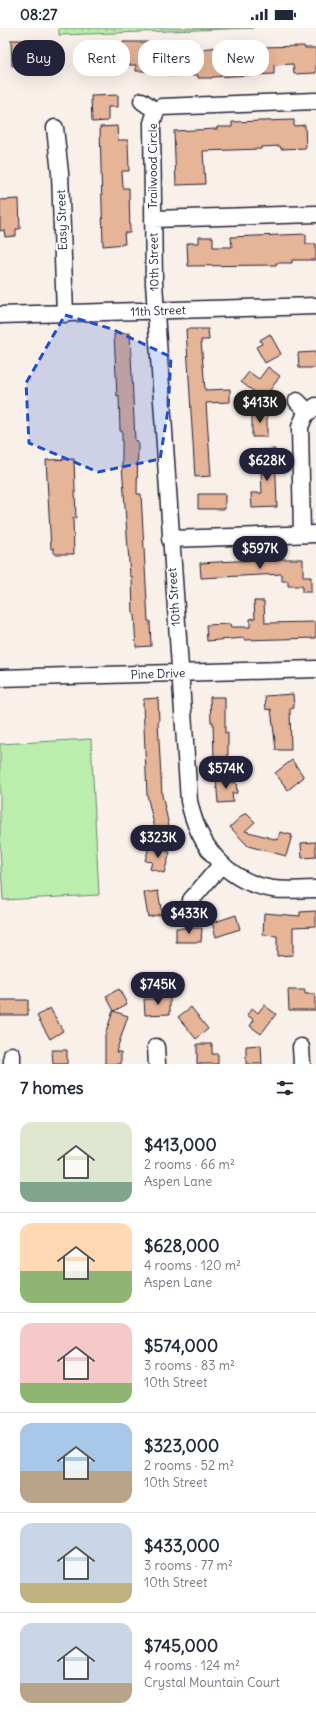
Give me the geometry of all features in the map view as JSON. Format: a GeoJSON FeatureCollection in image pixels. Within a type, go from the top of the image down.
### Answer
{"type":"FeatureCollection","features":[{"type":"Feature","properties":{"kind":"street"},"geometry":{"type":"LineString","coordinates":[[142,101],[156,111]]}},
{"type":"Feature","properties":{"kind":"street","name":"Trailwood Circle"},"geometry":{"type":"LineString","coordinates":[[316,101],[172,105],[161,107],[156,111],[152,123],[153,219],[316,214]]}},
{"type":"Feature","properties":{"kind":"street","name":"Easy Street"},"geometry":{"type":"LineString","coordinates":[[56,128],[60,173],[65,314]]}},
{"type":"Feature","properties":{"kind":"street","name":"10th Street"},"geometry":{"type":"LineString","coordinates":[[153,219],[155,311],[170,539],[191,814],[202,839],[221,864],[236,876],[271,888],[285,890],[316,889]]}},
{"type":"Feature","properties":{"kind":"street","name":"11th Street"},"geometry":{"type":"LineString","coordinates":[[0,315],[316,306]]}},
{"type":"Feature","properties":{"kind":"street"},"geometry":{"type":"LineString","coordinates":[[170,539],[309,534],[300,436],[302,420],[307,406]]}},
{"type":"Feature","properties":{"kind":"street","name":"Pine Drive"},"geometry":{"type":"LineString","coordinates":[[0,678],[316,669]]}},
{"type":"Feature","properties":{"kind":"street"},"geometry":{"type":"LineString","coordinates":[[191,900],[221,864]]}},
{"type":"Feature","properties":{"kind":"street"},"geometry":{"type":"LineString","coordinates":[[156,1047],[157,1064]]}},
{"type":"Feature","properties":{"kind":"street"},"geometry":{"type":"LineString","coordinates":[[301,1047],[302,1064]]}},
{"type":"Feature","properties":{"kind":"highlighted area"},"geometry":{"type":"Polygon","coordinates":[[[65,315],[112,329],[171,357],[168,410],[160,459],[98,472],[29,443],[26,383],[65,315]]]}},
{"type":"Feature","properties":{"kind":"green space"},"geometry":{"type":"Polygon","coordinates":[[[59,28],[253,28],[59,35],[59,28]]]}},
{"type":"Feature","properties":{"kind":"green space"},"geometry":{"type":"Polygon","coordinates":[[[91,739],[99,895],[3,900],[0,847],[0,744],[91,739]]]}},
{"type":"Feature","properties":{"kind":"building"},"geometry":{"type":"Polygon","coordinates":[[[11,40],[12,40],[12,66],[11,40]]]}},
{"type":"Feature","properties":{"kind":"building"},"geometry":{"type":"Polygon","coordinates":[[[130,42],[138,42],[138,71],[136,71],[136,65],[130,65],[130,42]]]}},
{"type":"Feature","properties":{"kind":"building"},"geometry":{"type":"Polygon","coordinates":[[[304,46],[305,48],[316,48],[316,73],[294,74],[293,64],[274,65],[274,74],[269,74],[269,47],[304,46]]]}},
{"type":"Feature","properties":{"kind":"building"},"geometry":{"type":"Polygon","coordinates":[[[212,48],[212,76],[233,76],[212,78],[198,78],[198,76],[204,76],[204,49],[212,48]]]}},
{"type":"Feature","properties":{"kind":"building"},"geometry":{"type":"Polygon","coordinates":[[[118,95],[118,107],[108,107],[108,121],[92,122],[91,96],[118,95]]]}},
{"type":"Feature","properties":{"kind":"building"},"geometry":{"type":"Polygon","coordinates":[[[294,120],[294,126],[305,125],[306,148],[281,149],[280,146],[261,147],[261,149],[203,151],[205,184],[176,185],[174,131],[232,127],[232,122],[294,120]]]}},
{"type":"Feature","properties":{"kind":"building"},"geometry":{"type":"Polygon","coordinates":[[[117,126],[118,140],[128,140],[129,171],[122,171],[123,188],[129,188],[130,233],[124,233],[125,244],[103,246],[100,127],[117,126]]]}},
{"type":"Feature","properties":{"kind":"building"},"geometry":{"type":"Polygon","coordinates":[[[19,199],[20,229],[16,229],[16,236],[5,237],[4,230],[0,231],[0,200],[19,199]]]}},
{"type":"Feature","properties":{"kind":"building"},"geometry":{"type":"Polygon","coordinates":[[[306,234],[306,244],[316,244],[316,260],[292,260],[292,263],[276,263],[276,265],[188,266],[187,243],[199,243],[199,237],[213,237],[213,247],[232,247],[231,237],[306,234]]]}},
{"type":"Feature","properties":{"kind":"building"},"geometry":{"type":"Polygon","coordinates":[[[186,329],[208,329],[209,340],[201,340],[205,390],[230,389],[230,402],[206,403],[211,476],[195,477],[186,329]]]}},
{"type":"Feature","properties":{"kind":"building"},"geometry":{"type":"Polygon","coordinates":[[[130,333],[135,441],[138,441],[137,494],[141,494],[148,621],[150,621],[151,646],[136,647],[132,576],[130,576],[122,465],[122,431],[120,431],[119,395],[117,396],[114,334],[130,333]]]}},
{"type":"Feature","properties":{"kind":"building"},"geometry":{"type":"Polygon","coordinates":[[[270,334],[281,354],[265,363],[256,347],[262,344],[260,340],[270,334]]]}},
{"type":"Feature","properties":{"kind":"building"},"geometry":{"type":"Polygon","coordinates":[[[316,352],[316,368],[299,368],[298,353],[316,352]]]}},
{"type":"Feature","properties":{"kind":"building"},"geometry":{"type":"Polygon","coordinates":[[[268,367],[280,376],[264,399],[241,382],[249,372],[259,379],[268,367]]]}},
{"type":"Feature","properties":{"kind":"building"},"geometry":{"type":"Polygon","coordinates":[[[252,412],[267,412],[267,437],[252,437],[252,412]]]}},
{"type":"Feature","properties":{"kind":"building"},"geometry":{"type":"Polygon","coordinates":[[[275,449],[277,507],[252,508],[251,493],[262,493],[260,450],[275,449]]]}},
{"type":"Feature","properties":{"kind":"building"},"geometry":{"type":"Polygon","coordinates":[[[74,459],[76,518],[73,518],[74,554],[54,554],[54,548],[51,549],[46,460],[74,459]]]}},
{"type":"Feature","properties":{"kind":"building"},"geometry":{"type":"Polygon","coordinates":[[[198,494],[225,494],[225,509],[198,509],[198,494]]]}},
{"type":"Feature","properties":{"kind":"building"},"geometry":{"type":"Polygon","coordinates":[[[272,559],[303,559],[303,577],[311,577],[311,592],[302,592],[302,586],[288,586],[288,581],[282,581],[282,574],[201,578],[200,563],[272,559]]]}},
{"type":"Feature","properties":{"kind":"building"},"geometry":{"type":"Polygon","coordinates":[[[254,601],[264,601],[265,623],[316,622],[316,638],[244,640],[244,638],[207,641],[206,625],[230,624],[231,627],[250,627],[250,619],[255,618],[254,601]]]}},
{"type":"Feature","properties":{"kind":"building"},"geometry":{"type":"Polygon","coordinates":[[[293,694],[294,708],[290,709],[291,750],[276,750],[271,709],[266,710],[265,696],[293,694]]]}},
{"type":"Feature","properties":{"kind":"building"},"geometry":{"type":"Polygon","coordinates":[[[210,697],[225,697],[225,733],[228,733],[228,760],[214,760],[213,722],[211,722],[210,697]]]}},
{"type":"Feature","properties":{"kind":"building"},"geometry":{"type":"Polygon","coordinates":[[[158,698],[162,795],[170,830],[156,833],[147,795],[143,704],[144,699],[158,698]]]}},
{"type":"Feature","properties":{"kind":"building"},"geometry":{"type":"Polygon","coordinates":[[[292,760],[304,777],[288,790],[275,773],[292,760]]]}},
{"type":"Feature","properties":{"kind":"building"},"geometry":{"type":"Polygon","coordinates":[[[230,777],[231,783],[236,782],[237,793],[232,793],[233,802],[218,803],[216,778],[230,777]]]}},
{"type":"Feature","properties":{"kind":"building"},"geometry":{"type":"Polygon","coordinates":[[[244,814],[247,814],[255,822],[245,831],[278,840],[280,832],[292,835],[286,856],[248,846],[230,827],[244,814]]]}},
{"type":"Feature","properties":{"kind":"building"},"geometry":{"type":"Polygon","coordinates":[[[316,842],[316,857],[302,858],[301,843],[316,842]]]}},
{"type":"Feature","properties":{"kind":"building"},"geometry":{"type":"Polygon","coordinates":[[[149,847],[170,852],[164,873],[150,869],[152,862],[145,861],[149,847]]]}},
{"type":"Feature","properties":{"kind":"building"},"geometry":{"type":"Polygon","coordinates":[[[158,891],[162,914],[148,917],[144,893],[158,891]]]}},
{"type":"Feature","properties":{"kind":"building"},"geometry":{"type":"Polygon","coordinates":[[[316,911],[316,926],[293,927],[293,955],[277,956],[277,936],[263,935],[264,913],[300,916],[300,912],[316,911]]]}},
{"type":"Feature","properties":{"kind":"building"},"geometry":{"type":"Polygon","coordinates":[[[236,915],[240,929],[216,937],[212,923],[236,915]]]}},
{"type":"Feature","properties":{"kind":"building"},"geometry":{"type":"Polygon","coordinates":[[[176,928],[202,928],[201,942],[176,942],[176,928]]]}},
{"type":"Feature","properties":{"kind":"building"},"geometry":{"type":"Polygon","coordinates":[[[119,989],[127,1004],[114,1011],[106,996],[119,989]]]}},
{"type":"Feature","properties":{"kind":"building"},"geometry":{"type":"Polygon","coordinates":[[[288,990],[305,990],[305,994],[315,994],[315,1010],[289,1010],[288,990]]]}},
{"type":"Feature","properties":{"kind":"building"},"geometry":{"type":"Polygon","coordinates":[[[162,993],[170,993],[170,1014],[145,1015],[144,999],[162,999],[162,993]]]}},
{"type":"Feature","properties":{"kind":"building"},"geometry":{"type":"Polygon","coordinates":[[[0,1000],[28,1000],[28,1015],[0,1015],[0,1000]]]}},
{"type":"Feature","properties":{"kind":"building"},"geometry":{"type":"Polygon","coordinates":[[[264,1005],[276,1014],[261,1034],[250,1026],[254,1020],[247,1015],[252,1008],[258,1013],[264,1005]]]}},
{"type":"Feature","properties":{"kind":"building"},"geometry":{"type":"Polygon","coordinates":[[[191,1007],[208,1029],[196,1039],[178,1017],[191,1007]]]}},
{"type":"Feature","properties":{"kind":"building"},"geometry":{"type":"Polygon","coordinates":[[[50,1008],[63,1031],[50,1039],[37,1016],[50,1008]]]}},
{"type":"Feature","properties":{"kind":"building"},"geometry":{"type":"Polygon","coordinates":[[[113,1011],[128,1016],[116,1052],[121,1052],[121,1064],[105,1064],[105,1035],[113,1011]]]}},
{"type":"Feature","properties":{"kind":"building"},"geometry":{"type":"Polygon","coordinates":[[[197,1044],[212,1044],[212,1054],[218,1054],[218,1064],[197,1064],[197,1044]]]}},
{"type":"Feature","properties":{"kind":"building"},"geometry":{"type":"Polygon","coordinates":[[[261,1045],[262,1064],[246,1064],[246,1046],[261,1045]]]}},
{"type":"Feature","properties":{"kind":"building"},"geometry":{"type":"Polygon","coordinates":[[[52,1050],[67,1050],[67,1064],[53,1064],[52,1050]]]}}]}
